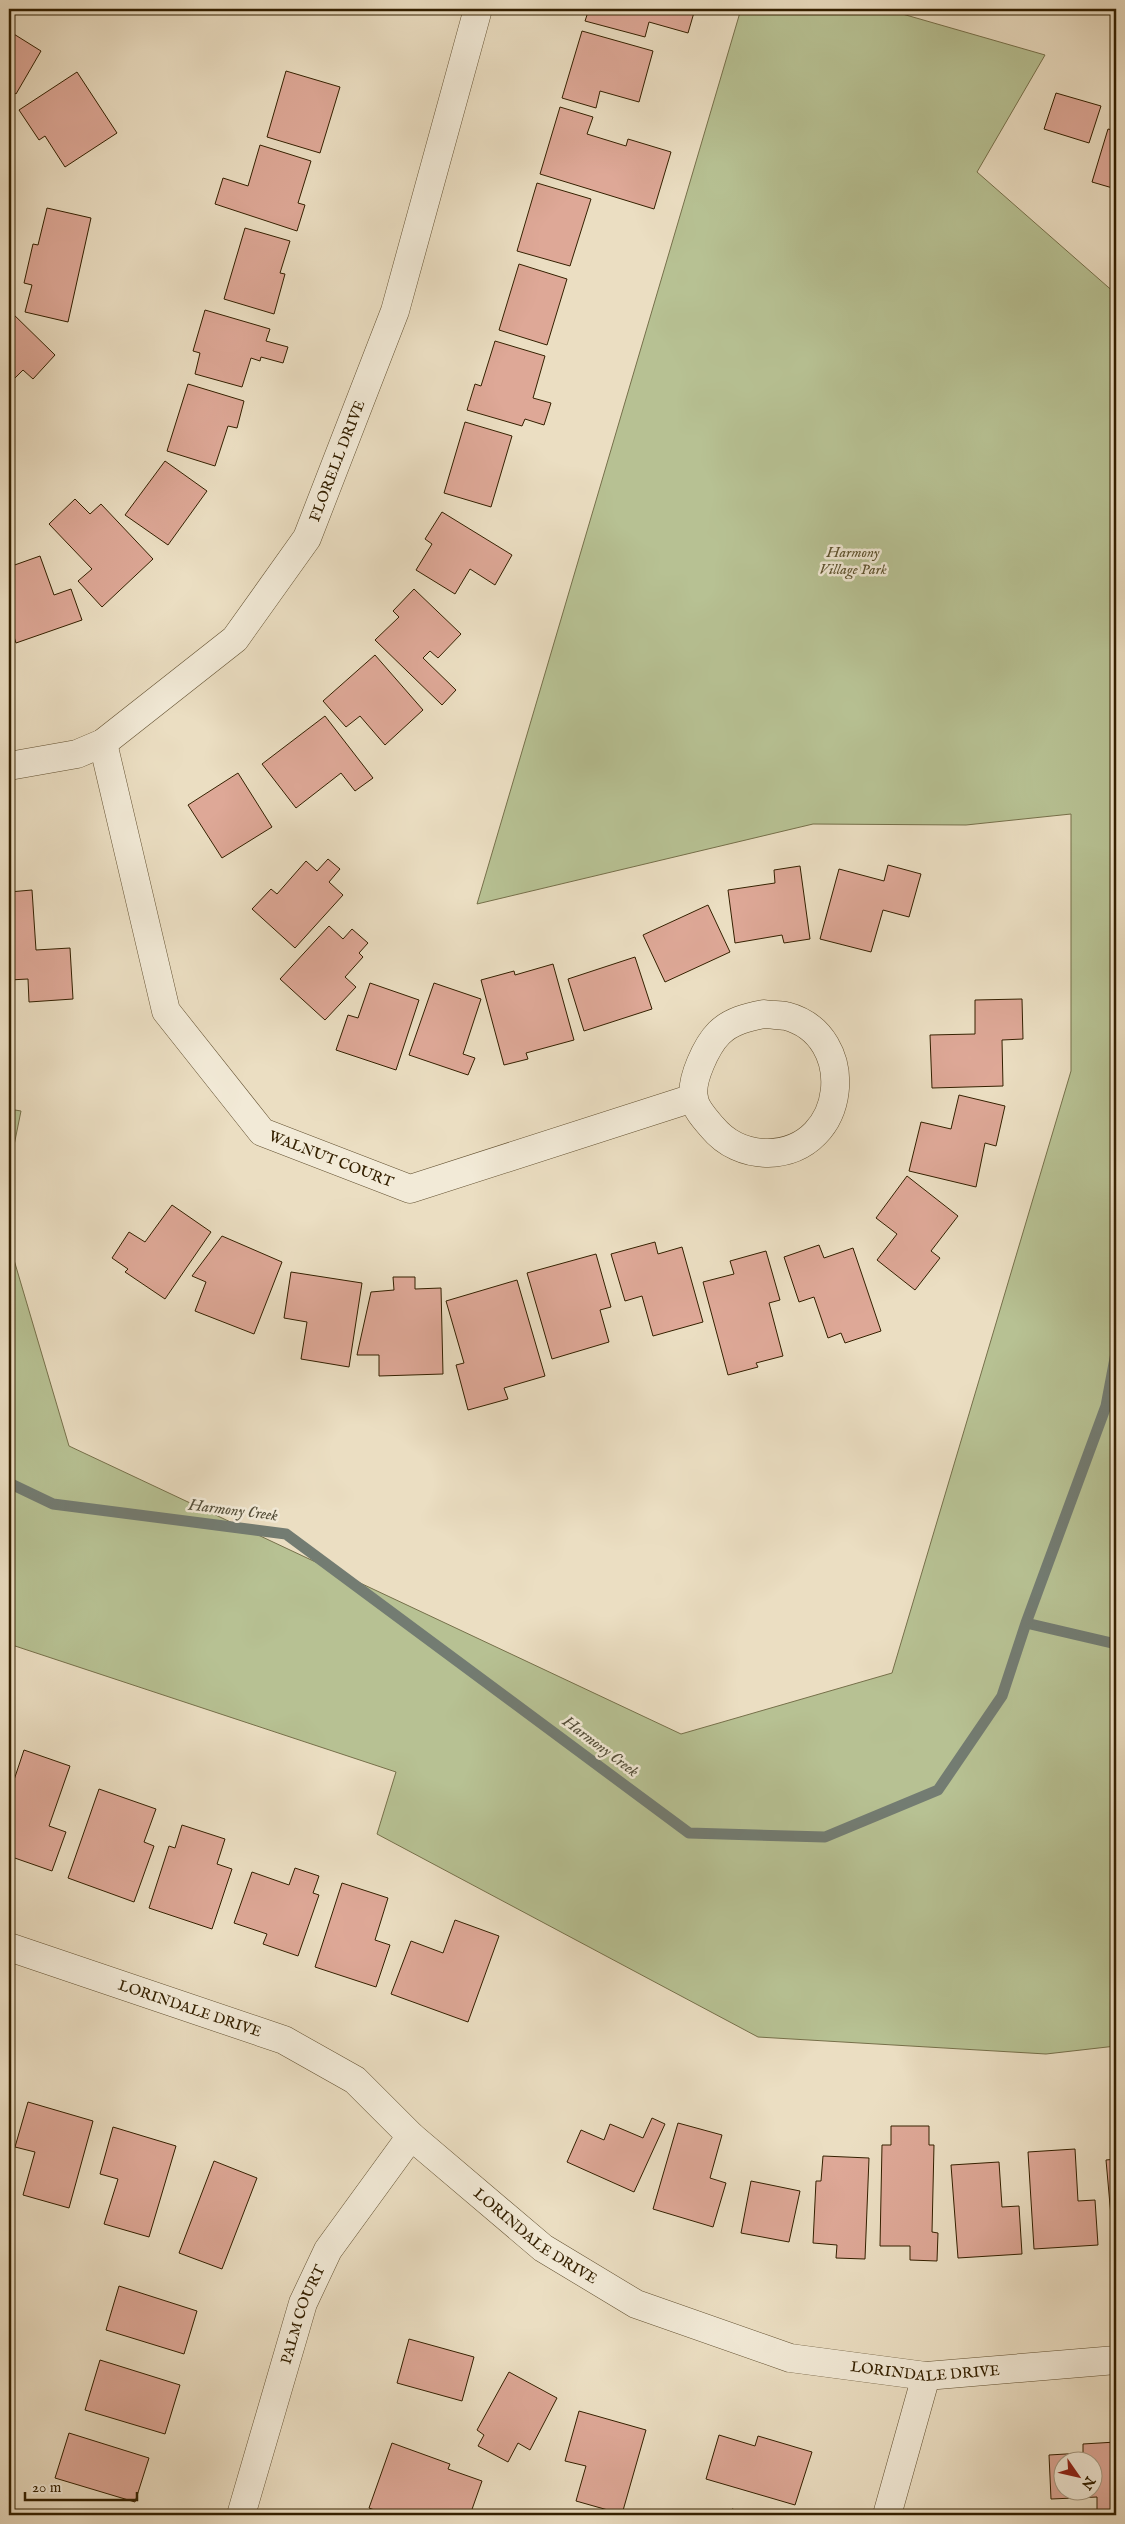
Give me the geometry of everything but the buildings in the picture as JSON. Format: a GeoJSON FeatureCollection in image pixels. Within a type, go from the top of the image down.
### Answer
{"type":"FeatureCollection","features":[{"type":"Feature","properties":{"kind":"street","name":"FLORELL DRIVE"},"geometry":{"type":"LineString","coordinates":[[9,766],[77,754],[104,743],[235,639],[307,538],[395,311],[478,9]]}},
{"type":"Feature","properties":{"kind":"street","name":"WALNUT COURT"},"geometry":{"type":"LineString","coordinates":[[104,743],[166,1011],[262,1132],[410,1189],[693,1098]]}},
{"type":"Feature","properties":{"kind":"street"},"geometry":{"type":"LineString","coordinates":[[764,1014],[788,1016],[809,1028],[826,1045],[835,1068],[836,1091],[829,1114],[816,1133],[798,1146],[778,1152],[755,1153],[734,1146],[717,1133],[704,1118],[693,1098],[698,1071],[705,1050],[720,1032],[741,1019],[764,1014]]}},
{"type":"Feature","properties":{"kind":"street","name":"LORINDALE DRIVE"},"geometry":{"type":"LineString","coordinates":[[9,1947],[284,2040],[355,2080],[411,2136],[543,2248],[636,2304],[790,2358],[926,2376],[1116,2360]]}},
{"type":"Feature","properties":{"kind":"street","name":"PALM COURT"},"geometry":{"type":"LineString","coordinates":[[241,2515],[303,2303],[328,2250],[411,2136]]}},
{"type":"Feature","properties":{"kind":"street"},"geometry":{"type":"LineString","coordinates":[[887,2515],[926,2376]]}},
{"type":"Feature","properties":{"kind":"green space","name":"Harmony Village Park"},"geometry":{"type":"Polygon","coordinates":[[[741,9],[885,9],[1045,55],[977,172],[1116,294],[1116,2046],[1046,2054],[758,2037],[377,1834],[396,1772],[9,1644],[9,1243],[69,1446],[681,1734],[892,1673],[1071,1071],[1071,814],[966,825],[813,824],[477,904],[741,9]]]}},
{"type":"Feature","properties":{"kind":"green space"},"geometry":{"type":"Polygon","coordinates":[[[9,1109],[21,1111],[9,1170],[9,1109]]]}},
{"type":"Feature","properties":{"kind":"waterway","name":"Harmony Creek"},"geometry":{"type":"LineString","coordinates":[[9,1483],[53,1504],[286,1534],[689,1833],[825,1837],[938,1790],[1002,1696],[1026,1623],[1106,1406],[1116,1353]]}},
{"type":"Feature","properties":{"kind":"waterway","name":"Harmony Creek"},"geometry":{"type":"LineString","coordinates":[[1026,1623],[1116,1644]]}}]}
